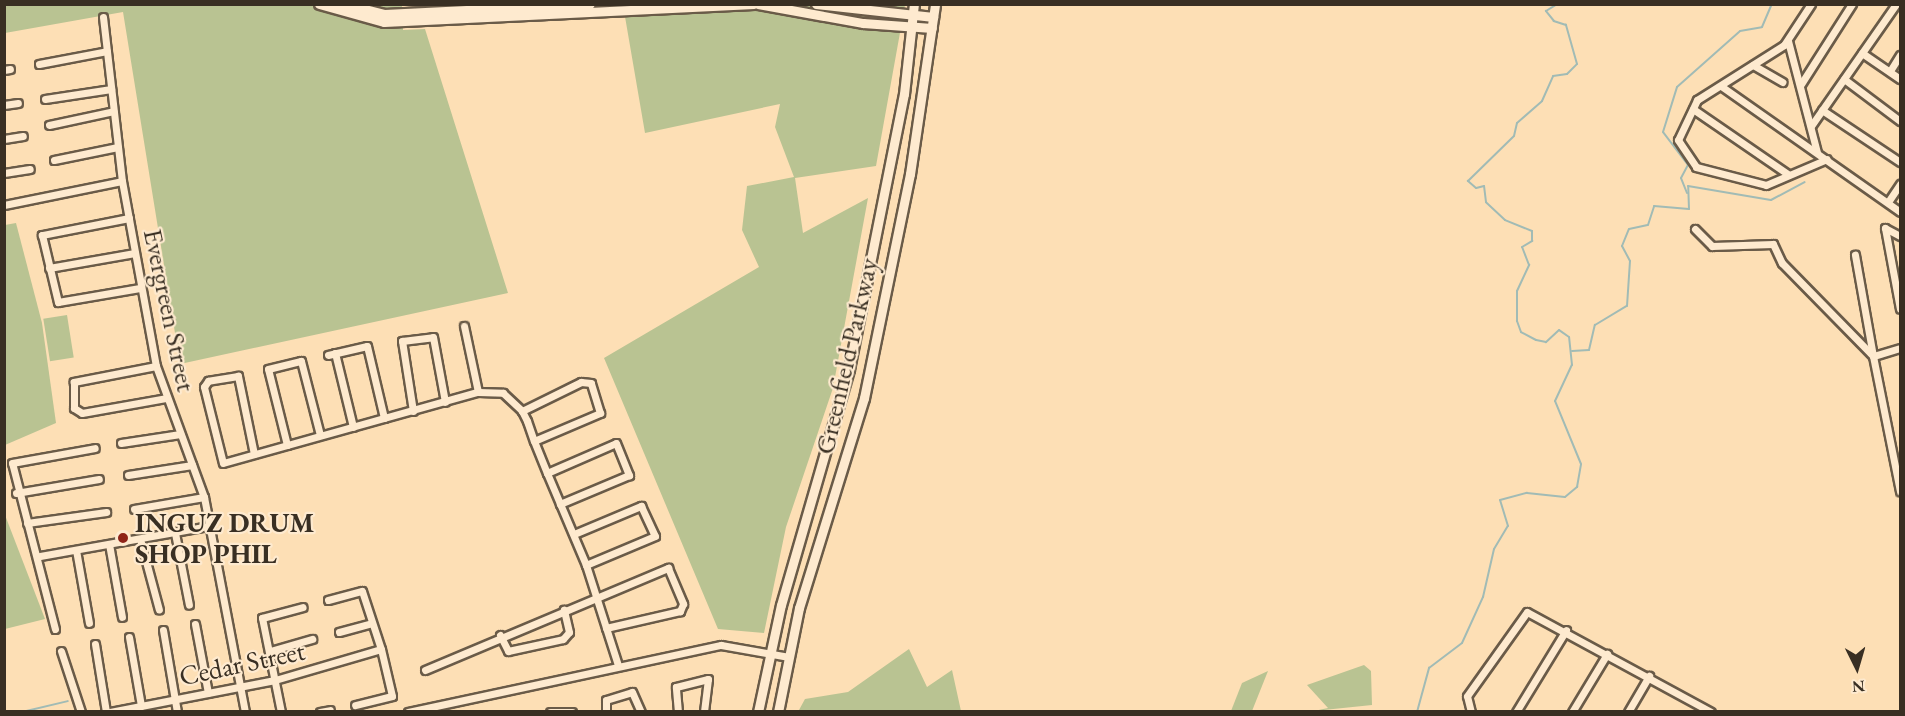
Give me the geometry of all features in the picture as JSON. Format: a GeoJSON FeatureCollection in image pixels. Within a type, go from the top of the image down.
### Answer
{"type":"FeatureCollection","features":[{"type":"Feature","properties":{"kind":"main road"},"geometry":{"type":"LineString","coordinates":[[319,4],[384,18],[756,4],[932,28]]}},
{"type":"Feature","properties":{"kind":"main road"},"geometry":{"type":"LineString","coordinates":[[345,4],[384,18],[590,4]]}},
{"type":"Feature","properties":{"kind":"main road"},"geometry":{"type":"LineString","coordinates":[[816,4],[933,17]]}},
{"type":"Feature","properties":{"kind":"main road","name":"Greenfield Parkway"},"geometry":{"type":"LineString","coordinates":[[758,711],[770,653],[849,369],[891,171],[914,4]]}},
{"type":"Feature","properties":{"kind":"main road","name":"Greenfield Parkway"},"geometry":{"type":"LineString","coordinates":[[778,711],[789,657],[824,526],[864,399],[910,174],[934,4]]}},
{"type":"Feature","properties":{"kind":"main road"},"geometry":{"type":"LineString","coordinates":[[806,520],[824,526]]}},
{"type":"Feature","properties":{"kind":"street"},"geometry":{"type":"LineString","coordinates":[[1811,4],[1788,41],[1697,100],[1678,140],[1696,167],[1766,185],[1827,159]]}},
{"type":"Feature","properties":{"kind":"street"},"geometry":{"type":"LineString","coordinates":[[1801,84],[1852,4]]}},
{"type":"Feature","properties":{"kind":"street"},"geometry":{"type":"LineString","coordinates":[[1810,126],[1899,5]]}},
{"type":"Feature","properties":{"kind":"street","name":"Evergreen Street"},"geometry":{"type":"LineString","coordinates":[[103,17],[122,182],[140,288],[156,366],[204,497],[245,711]]}},
{"type":"Feature","properties":{"kind":"street"},"geometry":{"type":"LineString","coordinates":[[1788,41],[1817,152]]}},
{"type":"Feature","properties":{"kind":"street"},"geometry":{"type":"LineString","coordinates":[[39,64],[107,51]]}},
{"type":"Feature","properties":{"kind":"street"},"geometry":{"type":"LineString","coordinates":[[1862,53],[1900,79]]}},
{"type":"Feature","properties":{"kind":"street"},"geometry":{"type":"LineString","coordinates":[[1890,71],[1900,55]]}},
{"type":"Feature","properties":{"kind":"street"},"geometry":{"type":"LineString","coordinates":[[1753,65],[1782,82]]}},
{"type":"Feature","properties":{"kind":"street"},"geometry":{"type":"LineString","coordinates":[[1844,79],[1900,121]]}},
{"type":"Feature","properties":{"kind":"street"},"geometry":{"type":"LineString","coordinates":[[1720,86],[1900,212]]}},
{"type":"Feature","properties":{"kind":"street"},"geometry":{"type":"LineString","coordinates":[[45,99],[111,89]]}},
{"type":"Feature","properties":{"kind":"street"},"geometry":{"type":"LineString","coordinates":[[4,105],[18,103]]}},
{"type":"Feature","properties":{"kind":"street"},"geometry":{"type":"LineString","coordinates":[[1692,109],[1789,175]]}},
{"type":"Feature","properties":{"kind":"street"},"geometry":{"type":"LineString","coordinates":[[1822,110],[1900,162]]}},
{"type":"Feature","properties":{"kind":"street"},"geometry":{"type":"LineString","coordinates":[[49,125],[114,111]]}},
{"type":"Feature","properties":{"kind":"street"},"geometry":{"type":"LineString","coordinates":[[4,139],[23,136]]}},
{"type":"Feature","properties":{"kind":"street"},"geometry":{"type":"LineString","coordinates":[[54,160],[118,147]]}},
{"type":"Feature","properties":{"kind":"street"},"geometry":{"type":"LineString","coordinates":[[4,173],[30,169]]}},
{"type":"Feature","properties":{"kind":"street"},"geometry":{"type":"LineString","coordinates":[[4,205],[122,182]]}},
{"type":"Feature","properties":{"kind":"street"},"geometry":{"type":"LineString","coordinates":[[1887,202],[1900,184]]}},
{"type":"Feature","properties":{"kind":"street"},"geometry":{"type":"LineString","coordinates":[[129,218],[42,235],[58,302],[140,288]]}},
{"type":"Feature","properties":{"kind":"street"},"geometry":{"type":"LineString","coordinates":[[1900,236],[1885,228],[1900,309]]}},
{"type":"Feature","properties":{"kind":"street"},"geometry":{"type":"LineString","coordinates":[[1695,229],[1712,246],[1773,244],[1782,263],[1873,356]]}},
{"type":"Feature","properties":{"kind":"street"},"geometry":{"type":"LineString","coordinates":[[49,268],[135,253]]}},
{"type":"Feature","properties":{"kind":"street"},"geometry":{"type":"LineString","coordinates":[[1855,255],[1900,491]]}},
{"type":"Feature","properties":{"kind":"street"},"geometry":{"type":"LineString","coordinates":[[1893,273],[1900,278]]}},
{"type":"Feature","properties":{"kind":"street"},"geometry":{"type":"LineString","coordinates":[[464,326],[478,392]]}},
{"type":"Feature","properties":{"kind":"street"},"geometry":{"type":"LineString","coordinates":[[413,411],[402,341],[433,337],[445,402]]}},
{"type":"Feature","properties":{"kind":"street"},"geometry":{"type":"LineString","coordinates":[[353,427],[332,354],[367,346],[384,418]]}},
{"type":"Feature","properties":{"kind":"street"},"geometry":{"type":"LineString","coordinates":[[1873,356],[1900,348]]}},
{"type":"Feature","properties":{"kind":"street"},"geometry":{"type":"LineString","coordinates":[[287,445],[268,369],[301,361],[320,435]]}},
{"type":"Feature","properties":{"kind":"street"},"geometry":{"type":"LineString","coordinates":[[156,366],[77,380],[72,384],[74,408],[82,412],[166,398]]}},
{"type":"Feature","properties":{"kind":"street"},"geometry":{"type":"LineString","coordinates":[[254,454],[238,376],[208,381],[204,387],[218,456],[223,463],[478,392],[503,393],[522,411],[586,564],[618,665]]}},
{"type":"Feature","properties":{"kind":"street"},"geometry":{"type":"LineString","coordinates":[[522,411],[581,382],[591,383],[602,409],[534,441]]}},
{"type":"Feature","properties":{"kind":"street"},"geometry":{"type":"LineString","coordinates":[[121,443],[180,434]]}},
{"type":"Feature","properties":{"kind":"street"},"geometry":{"type":"LineString","coordinates":[[547,473],[616,443],[629,475],[560,504]]}},
{"type":"Feature","properties":{"kind":"street"},"geometry":{"type":"LineString","coordinates":[[56,629],[40,556],[16,493],[12,463],[95,448]]}},
{"type":"Feature","properties":{"kind":"street"},"geometry":{"type":"LineString","coordinates":[[128,475],[192,465]]}},
{"type":"Feature","properties":{"kind":"street"},"geometry":{"type":"LineString","coordinates":[[16,493],[99,478]]}},
{"type":"Feature","properties":{"kind":"street"},"geometry":{"type":"LineString","coordinates":[[134,508],[204,497]]}},
{"type":"Feature","properties":{"kind":"street"},"geometry":{"type":"LineString","coordinates":[[574,534],[641,506],[655,536],[586,564]]}},
{"type":"Feature","properties":{"kind":"street"},"geometry":{"type":"LineString","coordinates":[[27,523],[106,512]]}},
{"type":"Feature","properties":{"kind":"street"},"geometry":{"type":"LineString","coordinates":[[40,556],[208,526]]}},
{"type":"Feature","properties":{"kind":"street"},"geometry":{"type":"LineString","coordinates":[[176,533],[189,605]]}},
{"type":"Feature","properties":{"kind":"street"},"geometry":{"type":"LineString","coordinates":[[140,539],[159,610]]}},
{"type":"Feature","properties":{"kind":"street"},"geometry":{"type":"LineString","coordinates":[[109,544],[122,617]]}},
{"type":"Feature","properties":{"kind":"street"},"geometry":{"type":"LineString","coordinates":[[76,550],[89,623]]}},
{"type":"Feature","properties":{"kind":"street"},"geometry":{"type":"LineString","coordinates":[[425,670],[500,635],[668,568],[683,604],[680,611],[606,628]]}},
{"type":"Feature","properties":{"kind":"street"},"geometry":{"type":"LineString","coordinates":[[328,600],[362,591],[381,649],[392,696],[355,705]]}},
{"type":"Feature","properties":{"kind":"street"},"geometry":{"type":"LineString","coordinates":[[281,711],[262,618],[303,607]]}},
{"type":"Feature","properties":{"kind":"street"},"geometry":{"type":"LineString","coordinates":[[500,635],[508,651],[563,639],[569,632],[564,610]]}},
{"type":"Feature","properties":{"kind":"street"},"geometry":{"type":"LineString","coordinates":[[1471,711],[1467,696],[1520,615],[1534,613],[1711,711]]}},
{"type":"Feature","properties":{"kind":"street"},"geometry":{"type":"LineString","coordinates":[[339,632],[372,623]]}},
{"type":"Feature","properties":{"kind":"street"},"geometry":{"type":"LineString","coordinates":[[195,624],[208,693]]}},
{"type":"Feature","properties":{"kind":"street"},"geometry":{"type":"LineString","coordinates":[[163,630],[177,711]]}},
{"type":"Feature","properties":{"kind":"street"},"geometry":{"type":"LineString","coordinates":[[1516,711],[1566,630]]}},
{"type":"Feature","properties":{"kind":"street"},"geometry":{"type":"LineString","coordinates":[[129,637],[141,706]]}},
{"type":"Feature","properties":{"kind":"street"},"geometry":{"type":"LineString","coordinates":[[270,651],[312,639]]}},
{"type":"Feature","properties":{"kind":"street"},"geometry":{"type":"LineString","coordinates":[[95,644],[108,711]]}},
{"type":"Feature","properties":{"kind":"street"},"geometry":{"type":"LineString","coordinates":[[408,711],[429,709],[618,665],[721,645],[789,657]]}},
{"type":"Feature","properties":{"kind":"street","name":"Cedar Street"},"geometry":{"type":"LineString","coordinates":[[108,711],[275,680],[381,649]]}},
{"type":"Feature","properties":{"kind":"street"},"geometry":{"type":"LineString","coordinates":[[61,651],[81,711]]}},
{"type":"Feature","properties":{"kind":"street"},"geometry":{"type":"LineString","coordinates":[[1572,711],[1607,654]]}},
{"type":"Feature","properties":{"kind":"street"},"geometry":{"type":"LineString","coordinates":[[1628,711],[1649,676]]}},
{"type":"Feature","properties":{"kind":"street"},"geometry":{"type":"LineString","coordinates":[[678,711],[676,687],[710,681],[704,711]]}},
{"type":"Feature","properties":{"kind":"street"},"geometry":{"type":"LineString","coordinates":[[606,711],[606,700],[632,692],[641,711]]}},
{"type":"Feature","properties":{"kind":"street"},"geometry":{"type":"LineString","coordinates":[[320,711],[330,710]]}},
{"type":"Feature","properties":{"kind":"street"},"geometry":{"type":"LineString","coordinates":[[550,711],[572,711]]}},
{"type":"Feature","properties":{"kind":"green space"},"geometry":{"type":"Polygon","coordinates":[[[5,5],[402,5],[403,30],[425,29],[508,293],[180,364],[123,12],[5,33],[5,5]]]}},
{"type":"Feature","properties":{"kind":"green space"},"geometry":{"type":"Polygon","coordinates":[[[623,5],[905,5],[876,166],[795,178],[803,233],[868,198],[833,388],[786,527],[764,633],[718,629],[604,358],[759,267],[742,230],[747,186],[794,177],[775,127],[780,104],[645,133],[623,5]]]}},
{"type":"Feature","properties":{"kind":"green space"},"geometry":{"type":"Polygon","coordinates":[[[16,223],[42,323],[56,423],[5,445],[5,225],[16,223]]]}},
{"type":"Feature","properties":{"kind":"green space"},"geometry":{"type":"Polygon","coordinates":[[[67,315],[74,357],[50,361],[43,319],[67,315]]]}},
{"type":"Feature","properties":{"kind":"green space"},"geometry":{"type":"Polygon","coordinates":[[[5,515],[45,619],[4,629],[5,515]]]}},
{"type":"Feature","properties":{"kind":"green space"},"geometry":{"type":"Polygon","coordinates":[[[909,649],[927,687],[952,670],[961,711],[799,710],[805,699],[848,692],[909,649]]]}},
{"type":"Feature","properties":{"kind":"green space"},"geometry":{"type":"Polygon","coordinates":[[[1364,665],[1371,671],[1372,705],[1314,711],[1328,708],[1307,685],[1364,665]]]}},
{"type":"Feature","properties":{"kind":"green space"},"geometry":{"type":"Polygon","coordinates":[[[1268,671],[1252,711],[1231,711],[1242,683],[1268,671]]]}},
{"type":"Feature","properties":{"kind":"waterway"},"geometry":{"type":"LineString","coordinates":[[1417,712],[1429,668],[1462,643],[1483,597],[1494,549],[1508,526],[1500,500],[1527,493],[1565,497],[1577,487],[1581,464],[1555,401],[1572,365],[1569,337],[1559,330],[1546,342],[1536,340],[1521,332],[1517,321],[1517,291],[1529,265],[1522,247],[1532,241],[1532,231],[1505,220],[1486,202],[1484,186],[1476,188],[1468,181],[1514,136],[1517,123],[1542,101],[1553,76],[1567,74],[1577,64],[1566,25],[1554,21],[1546,11],[1557,4]]}},
{"type":"Feature","properties":{"kind":"waterway"},"geometry":{"type":"LineString","coordinates":[[1687,193],[1681,178],[1688,165],[1663,132],[1677,87],[1740,31],[1762,27],[1772,4]]}},
{"type":"Feature","properties":{"kind":"waterway"},"geometry":{"type":"LineString","coordinates":[[1572,351],[1589,350],[1595,325],[1627,306],[1630,261],[1622,246],[1629,229],[1648,225],[1654,206],[1689,209],[1688,186],[1771,200],[1805,182]]}},
{"type":"Feature","properties":{"kind":"waterway"},"geometry":{"type":"LineString","coordinates":[[22,712],[68,701]]}},
{"type":"Feature","properties":{"kind":"place","name":"INGUZ DRUM SHOP PHIL"},"geometry":{"type":"Point","coordinates":[123,538]}}]}
